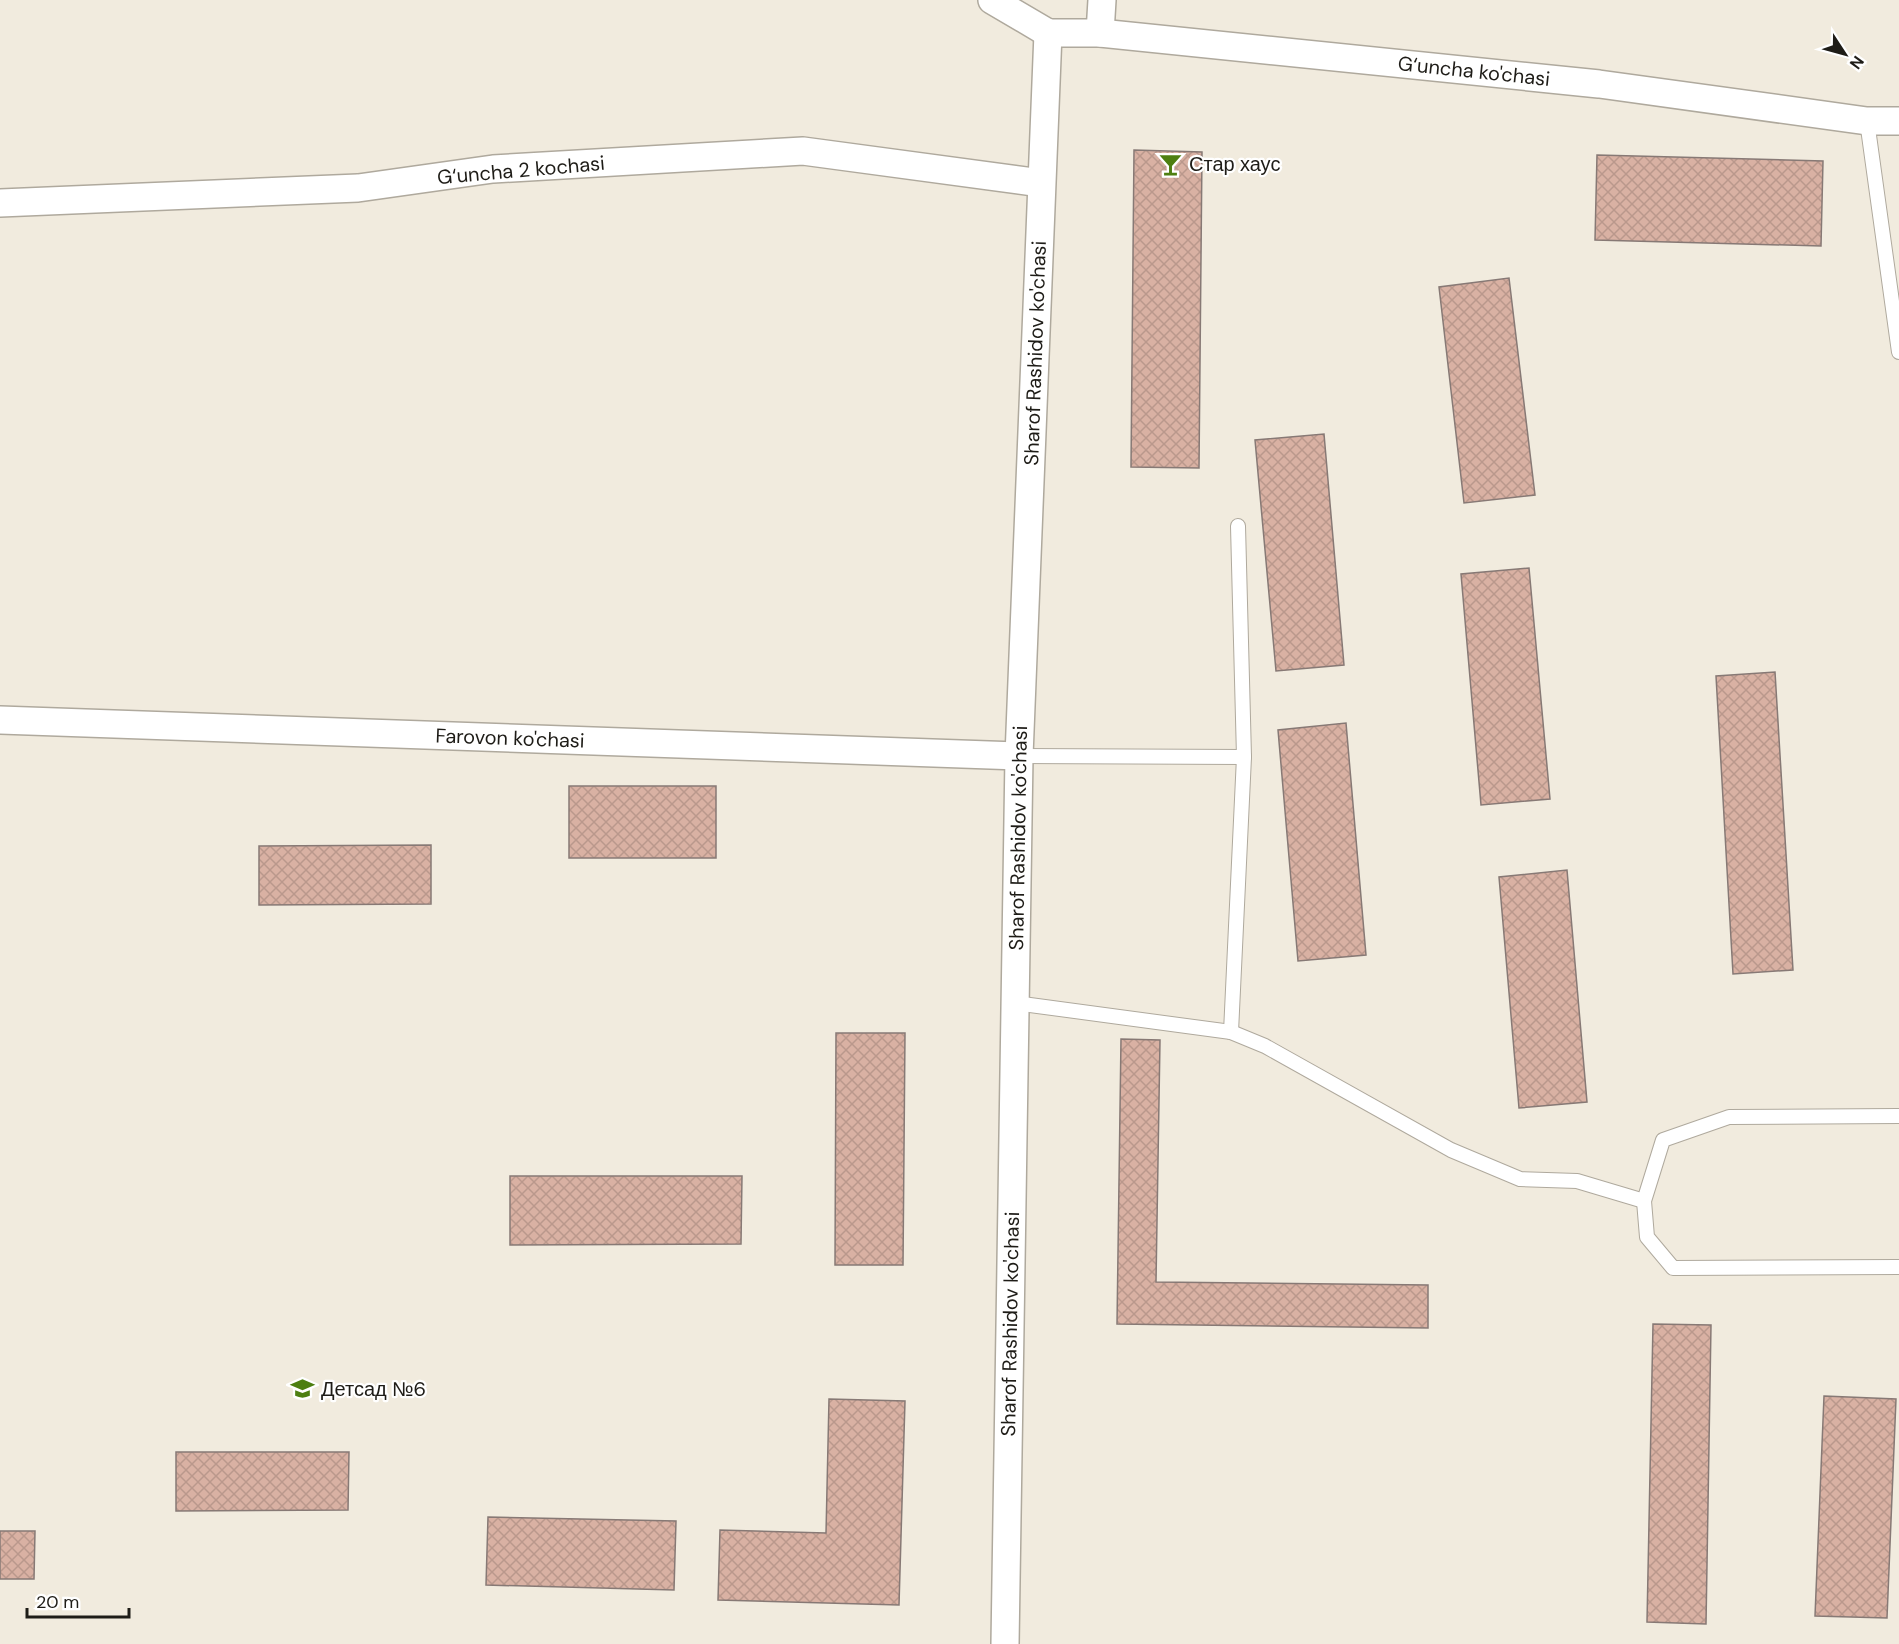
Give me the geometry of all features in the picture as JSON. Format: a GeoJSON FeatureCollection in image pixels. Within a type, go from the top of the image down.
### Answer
{"type":"FeatureCollection","features":[{"type":"Feature","properties":{"kind":"street"},"geometry":{"type":"LineString","coordinates":[[992,0],[1048,33]]}},
{"type":"Feature","properties":{"kind":"street"},"geometry":{"type":"LineString","coordinates":[[1100,33],[1102,0]]}},
{"type":"Feature","properties":{"kind":"street","name":"G‘uncha ko'chasi"},"geometry":{"type":"LineString","coordinates":[[1048,33],[1100,33],[1599,84],[1867,122],[1899,121]]}},
{"type":"Feature","properties":{"kind":"street","name":"Sharof Rashidov ko'chasi"},"geometry":{"type":"LineString","coordinates":[[1005,1644],[1019,756],[1048,33]]}},
{"type":"Feature","properties":{"kind":"street","name":"G‘uncha 2 kochasi"},"geometry":{"type":"LineString","coordinates":[[0,203],[358,188],[493,169],[803,151],[1041,183]]}},
{"type":"Feature","properties":{"kind":"street","name":"Farovon ko'chasi"},"geometry":{"type":"LineString","coordinates":[[0,720],[1019,756]]}},
{"type":"Feature","properties":{"kind":"lane"},"geometry":{"type":"LineString","coordinates":[[1867,122],[1899,352]]}},
{"type":"Feature","properties":{"kind":"lane"},"geometry":{"type":"LineString","coordinates":[[1231,1032],[1244,757],[1238,526]]}},
{"type":"Feature","properties":{"kind":"lane"},"geometry":{"type":"LineString","coordinates":[[1019,756],[1244,757]]}},
{"type":"Feature","properties":{"kind":"lane"},"geometry":{"type":"LineString","coordinates":[[1015,1003],[1231,1032],[1264,1046],[1451,1150],[1520,1179],[1577,1181],[1644,1201]]}},
{"type":"Feature","properties":{"kind":"lane"},"geometry":{"type":"LineString","coordinates":[[1899,1116],[1729,1116],[1663,1140],[1644,1201],[1647,1237],[1673,1268],[1899,1267]]}},
{"type":"Feature","properties":{"kind":"building"},"geometry":{"type":"Polygon","coordinates":[[[1134,150],[1202,152],[1199,468],[1131,467],[1134,150]]]}},
{"type":"Feature","properties":{"kind":"building"},"geometry":{"type":"Polygon","coordinates":[[[1597,155],[1823,161],[1821,246],[1595,240],[1597,155]]]}},
{"type":"Feature","properties":{"kind":"building"},"geometry":{"type":"Polygon","coordinates":[[[1509,278],[1535,495],[1464,503],[1439,287],[1509,278]]]}},
{"type":"Feature","properties":{"kind":"building"},"geometry":{"type":"Polygon","coordinates":[[[1324,434],[1344,665],[1276,671],[1255,440],[1324,434]]]}},
{"type":"Feature","properties":{"kind":"building"},"geometry":{"type":"Polygon","coordinates":[[[1529,568],[1550,799],[1481,805],[1461,574],[1529,568]]]}},
{"type":"Feature","properties":{"kind":"building"},"geometry":{"type":"Polygon","coordinates":[[[1775,672],[1793,970],[1733,974],[1716,676],[1775,672]]]}},
{"type":"Feature","properties":{"kind":"building"},"geometry":{"type":"Polygon","coordinates":[[[1346,723],[1366,955],[1298,961],[1278,730],[1346,723]]]}},
{"type":"Feature","properties":{"kind":"building"},"geometry":{"type":"Polygon","coordinates":[[[569,786],[716,786],[716,858],[569,858],[569,786]]]}},
{"type":"Feature","properties":{"kind":"building"},"geometry":{"type":"Polygon","coordinates":[[[431,845],[431,904],[259,905],[259,846],[431,845]]]}},
{"type":"Feature","properties":{"kind":"building"},"geometry":{"type":"Polygon","coordinates":[[[1567,870],[1587,1102],[1519,1108],[1499,877],[1567,870]]]}},
{"type":"Feature","properties":{"kind":"building"},"geometry":{"type":"Polygon","coordinates":[[[836,1033],[905,1033],[903,1265],[835,1265],[836,1033]]]}},
{"type":"Feature","properties":{"kind":"building"},"geometry":{"type":"Polygon","coordinates":[[[1121,1039],[1160,1040],[1156,1282],[1428,1285],[1428,1328],[1117,1324],[1121,1039]]]}},
{"type":"Feature","properties":{"kind":"building"},"geometry":{"type":"Polygon","coordinates":[[[510,1176],[742,1176],[741,1244],[510,1245],[510,1176]]]}},
{"type":"Feature","properties":{"kind":"building"},"geometry":{"type":"Polygon","coordinates":[[[1653,1324],[1711,1325],[1706,1624],[1647,1622],[1653,1324]]]}},
{"type":"Feature","properties":{"kind":"building"},"geometry":{"type":"Polygon","coordinates":[[[1824,1396],[1896,1399],[1887,1618],[1815,1616],[1824,1396]]]}},
{"type":"Feature","properties":{"kind":"building"},"geometry":{"type":"Polygon","coordinates":[[[829,1399],[905,1401],[899,1605],[718,1600],[720,1530],[826,1533],[829,1399]]]}},
{"type":"Feature","properties":{"kind":"building"},"geometry":{"type":"Polygon","coordinates":[[[176,1452],[349,1452],[348,1510],[176,1511],[176,1452]]]}},
{"type":"Feature","properties":{"kind":"building"},"geometry":{"type":"Polygon","coordinates":[[[488,1517],[676,1521],[674,1590],[486,1585],[488,1517]]]}},
{"type":"Feature","properties":{"kind":"building"},"geometry":{"type":"Polygon","coordinates":[[[0,1531],[35,1531],[34,1579],[0,1579],[0,1531]]]}},
{"type":"Feature","properties":{"kind":"place","name":"Стар хаус"},"geometry":{"type":"Point","coordinates":[1171,164]}},
{"type":"Feature","properties":{"kind":"place","name":"Детсад №6"},"geometry":{"type":"Point","coordinates":[303,1389]}}]}
